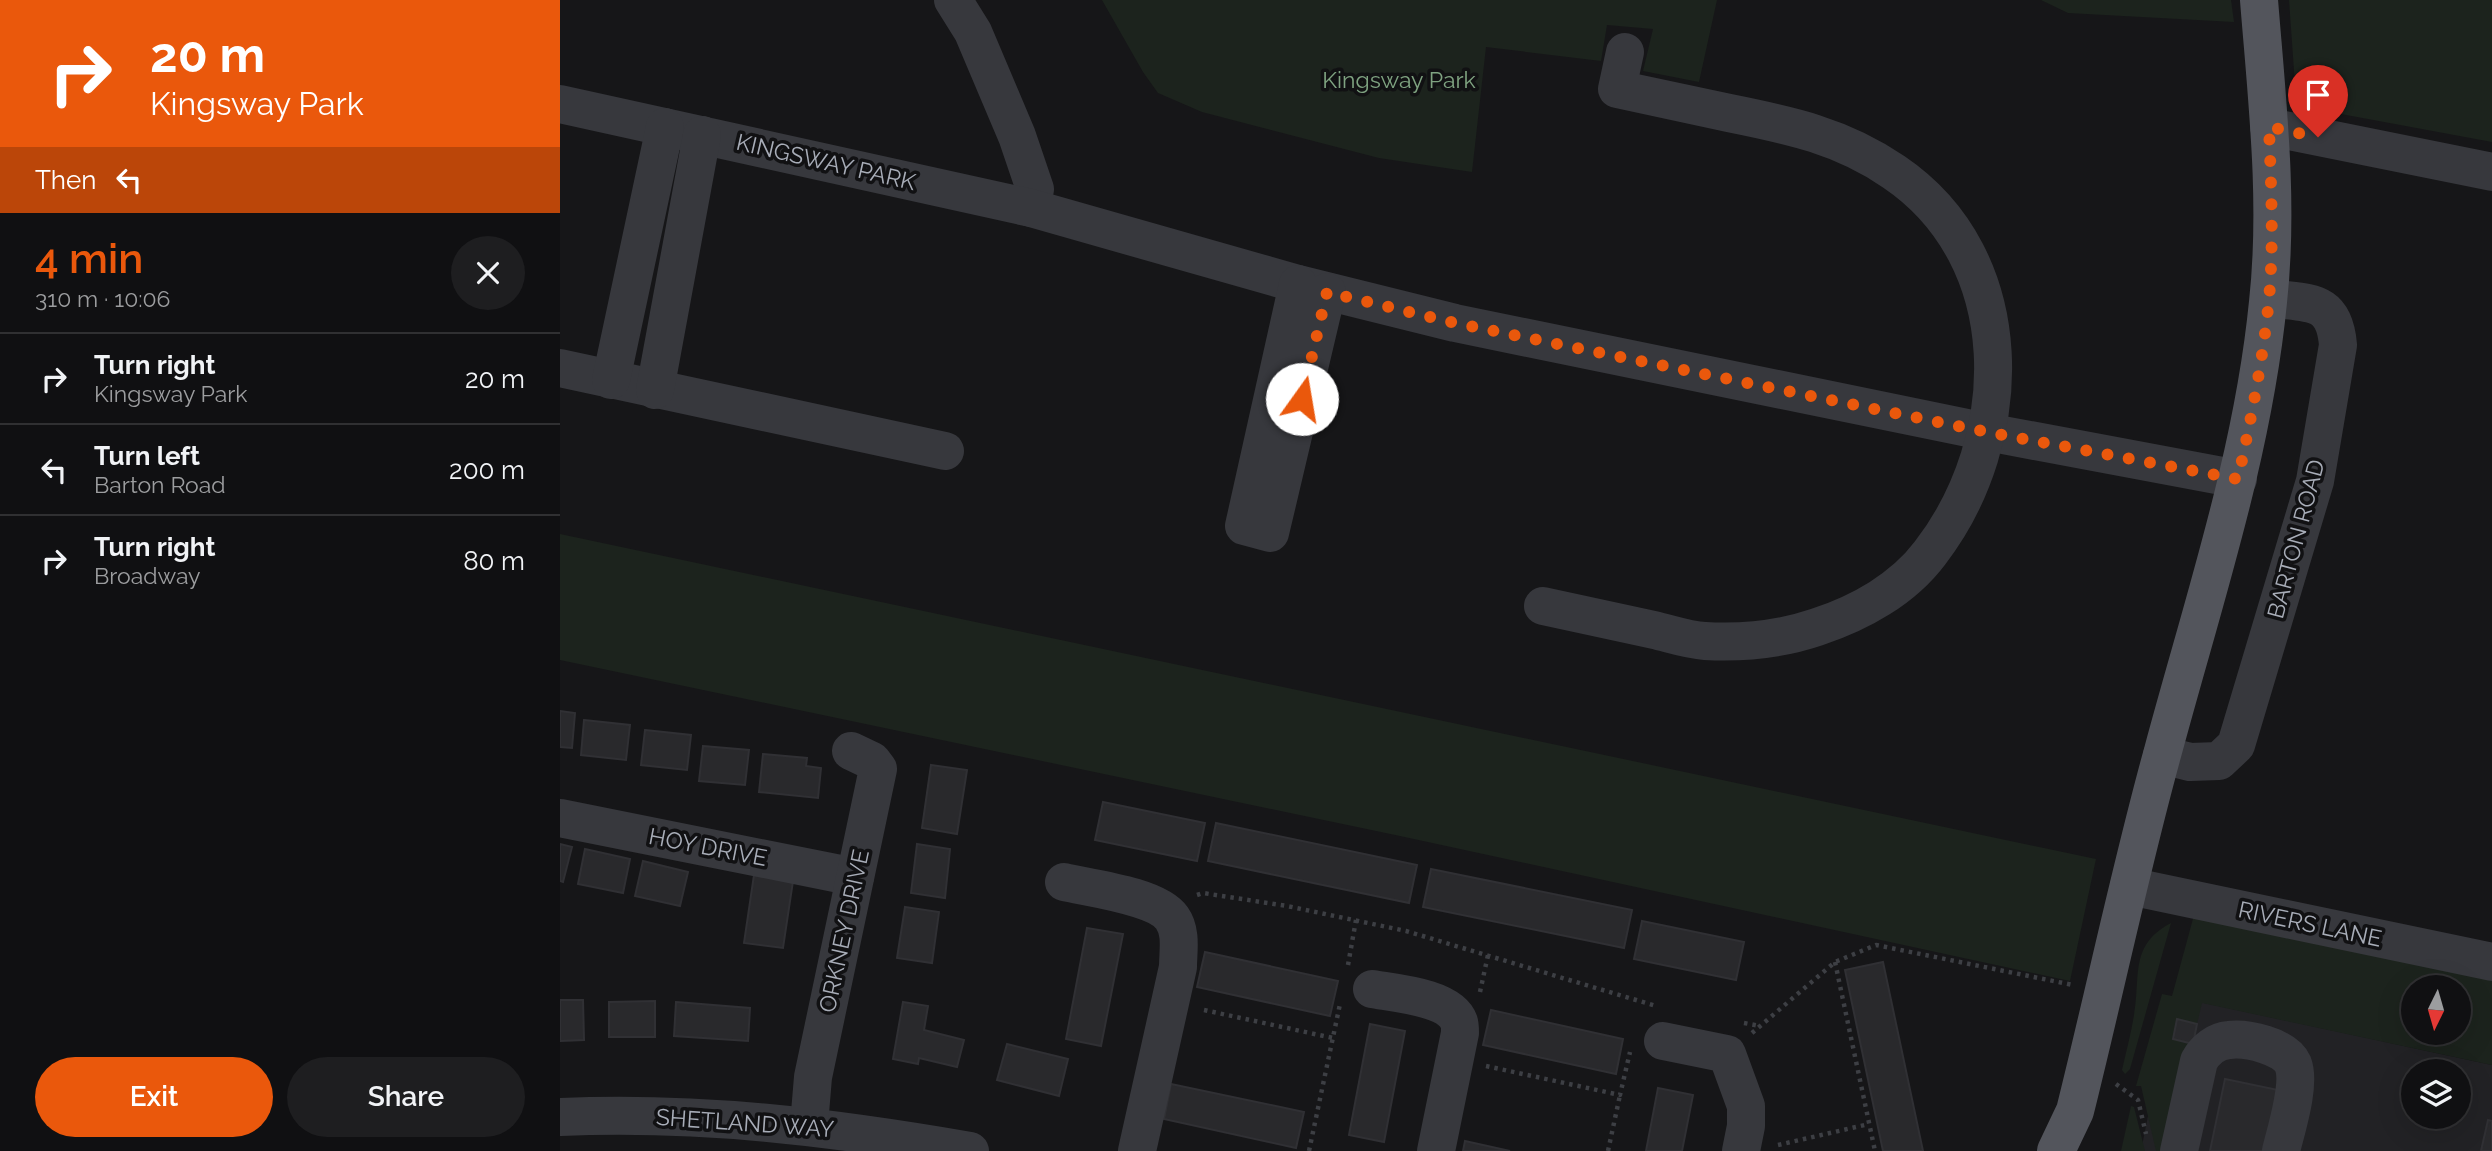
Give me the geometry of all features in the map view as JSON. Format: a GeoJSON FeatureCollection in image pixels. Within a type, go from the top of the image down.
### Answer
{"type":"FeatureCollection","features":[{"type":"Feature","properties":{"kind":"main road"},"geometry":{"type":"LineString","coordinates":[[2056,1151],[2075,1111],[2162,755],[2238,479],[2254,404],[2269,298],[2272,212],[2269,127],[2259,0]]}},
{"type":"Feature","properties":{"kind":"main road"},"geometry":{"type":"LineString","coordinates":[[2075,1111],[2076,1151]]}},
{"type":"Feature","properties":{"kind":"street"},"geometry":{"type":"LineString","coordinates":[[953,0],[973,32],[1017,136],[1035,189],[1031,208]]}},
{"type":"Feature","properties":{"kind":"street"},"geometry":{"type":"LineString","coordinates":[[1543,606],[1702,641],[1758,641],[1815,628],[1858,612],[1894,589],[1929,555],[1954,517],[1974,474],[1987,432],[1994,372],[1990,322],[1980,281],[1961,242],[1933,203],[1895,172],[1851,146],[1798,127],[1617,89],[1625,51]]}},
{"type":"Feature","properties":{"kind":"street","name":"KINGSWAY PARK"},"geometry":{"type":"LineString","coordinates":[[560,104],[1031,208],[1313,288],[1455,323],[1987,432],[2238,479]]}},
{"type":"Feature","properties":{"kind":"street"},"geometry":{"type":"LineString","coordinates":[[611,380],[665,127]]}},
{"type":"Feature","properties":{"kind":"street"},"geometry":{"type":"LineString","coordinates":[[2269,127],[2492,172]]}},
{"type":"Feature","properties":{"kind":"street"},"geometry":{"type":"LineString","coordinates":[[655,390],[702,135]]}},
{"type":"Feature","properties":{"kind":"street"},"geometry":{"type":"LineString","coordinates":[[1313,288],[1270,533],[1244,527],[1313,288]]}},
{"type":"Feature","properties":{"kind":"street","name":"BARTON ROAD"},"geometry":{"type":"LineString","coordinates":[[2162,755],[2190,762],[2219,761],[2236,744],[2315,481],[2338,345],[2337,329],[2332,316],[2320,306],[2269,298]]}},
{"type":"Feature","properties":{"kind":"street"},"geometry":{"type":"LineString","coordinates":[[560,368],[945,451]]}},
{"type":"Feature","properties":{"kind":"street","name":"ORKNEY DRIVE"},"geometry":{"type":"LineString","coordinates":[[809,1125],[813,1077],[878,769],[872,761],[851,751]]}},
{"type":"Feature","properties":{"kind":"street","name":"HOY DRIVE"},"geometry":{"type":"LineString","coordinates":[[560,818],[855,877]]}},
{"type":"Feature","properties":{"kind":"street"},"geometry":{"type":"LineString","coordinates":[[1064,882],[1158,905],[1172,918],[1179,936],[1178,967],[1137,1151]]}},
{"type":"Feature","properties":{"kind":"street","name":"RIVERS LANE"},"geometry":{"type":"LineString","coordinates":[[2129,886],[2492,962]]}},
{"type":"Feature","properties":{"kind":"street"},"geometry":{"type":"LineString","coordinates":[[1357,993],[1437,1002],[1451,1010],[1459,1022],[1460,1033],[1436,1151]]}},
{"type":"Feature","properties":{"kind":"street"},"geometry":{"type":"LineString","coordinates":[[1650,1027],[1730,1038],[1746,1106],[1746,1126],[1759,1148]]}},
{"type":"Feature","properties":{"kind":"street"},"geometry":{"type":"LineString","coordinates":[[2163,1145],[2204,1052],[2229,1040],[2241,1040],[2280,1050],[2289,1057],[2294,1067],[2292,1102],[2281,1151]]}},
{"type":"Feature","properties":{"kind":"street","name":"SHETLAND WAY"},"geometry":{"type":"LineString","coordinates":[[560,1117],[670,1115],[809,1125],[970,1151]]}},
{"type":"Feature","properties":{"kind":"path"},"geometry":{"type":"LineString","coordinates":[[1158,905],[1203,893],[1287,906],[1406,931],[1642,1002]]}},
{"type":"Feature","properties":{"kind":"path"},"geometry":{"type":"LineString","coordinates":[[1730,1038],[1760,1026],[1835,961],[1876,944],[2103,991]]}},
{"type":"Feature","properties":{"kind":"path"},"geometry":{"type":"LineString","coordinates":[[1835,961],[1875,1151]]}},
{"type":"Feature","properties":{"kind":"path"},"geometry":{"type":"LineString","coordinates":[[1309,1151],[1333,1038],[1357,993]]}},
{"type":"Feature","properties":{"kind":"path"},"geometry":{"type":"LineString","coordinates":[[1608,1151],[1620,1095],[1650,1027],[1642,1002]]}},
{"type":"Feature","properties":{"kind":"path"},"geometry":{"type":"LineString","coordinates":[[1642,1002],[1650,1027]]}},
{"type":"Feature","properties":{"kind":"path"},"geometry":{"type":"LineString","coordinates":[[1170,1003],[1333,1038]]}},
{"type":"Feature","properties":{"kind":"path"},"geometry":{"type":"LineString","coordinates":[[1730,1038],[1760,1026]]}},
{"type":"Feature","properties":{"kind":"path"},"geometry":{"type":"LineString","coordinates":[[1454,1059],[1620,1095]]}},
{"type":"Feature","properties":{"kind":"path"},"geometry":{"type":"LineString","coordinates":[[2087,1064],[2138,1100],[2163,1145]]}},
{"type":"Feature","properties":{"kind":"path"},"geometry":{"type":"LineString","coordinates":[[1759,1148],[1869,1124]]}},
{"type":"Feature","properties":{"kind":"shaded area"},"geometry":{"type":"Polygon","coordinates":[[[2172,996],[2464,1059],[2401,1059],[2401,1129],[2471,1129],[2471,1060],[2492,1065],[2492,1151],[2141,1151],[2172,996]]]}},
{"type":"Feature","properties":{"kind":"green space","name":"Kingsway Park"},"geometry":{"type":"Polygon","coordinates":[[[1102,0],[1717,0],[1699,82],[1643,71],[1653,29],[1607,25],[1601,61],[1486,47],[1472,172],[1379,158],[1202,112],[1158,93],[1102,0]]]}},
{"type":"Feature","properties":{"kind":"green space"},"geometry":{"type":"Polygon","coordinates":[[[2041,0],[2231,0],[2234,22],[2068,13],[2041,0]]]}},
{"type":"Feature","properties":{"kind":"green space"},"geometry":{"type":"Polygon","coordinates":[[[2289,0],[2492,0],[2492,142],[2314,109],[2300,99],[2295,85],[2289,0]]]}},
{"type":"Feature","properties":{"kind":"green space"},"geometry":{"type":"Polygon","coordinates":[[[560,534],[2096,859],[2070,981],[1400,836],[560,660],[560,534]]]}},
{"type":"Feature","properties":{"kind":"green space"},"geometry":{"type":"Polygon","coordinates":[[[2194,915],[2492,977],[2492,1065],[2202,1003],[2197,1024],[2177,1020],[2173,1039],[2193,1044],[2171,1151],[2156,1151],[2141,1086],[2136,1086],[2162,994],[2172,996],[2194,915]]]}},
{"type":"Feature","properties":{"kind":"green space"},"geometry":{"type":"Polygon","coordinates":[[[2171,923],[2130,1069],[2125,1074],[2122,1070],[2133,1022],[2139,963],[2148,941],[2171,923]]]}},
{"type":"Feature","properties":{"kind":"green space"},"geometry":{"type":"Polygon","coordinates":[[[2131,1106],[2134,1107],[2145,1151],[2121,1151],[2131,1106]]]}},
{"type":"Feature","properties":{"kind":"building"},"geometry":{"type":"Polygon","coordinates":[[[560,711],[575,713],[572,748],[560,747],[560,711]]]}},
{"type":"Feature","properties":{"kind":"building"},"geometry":{"type":"Polygon","coordinates":[[[584,720],[630,725],[626,760],[581,755],[584,720]]]}},
{"type":"Feature","properties":{"kind":"building"},"geometry":{"type":"Polygon","coordinates":[[[645,730],[691,735],[687,770],[641,765],[645,730]]]}},
{"type":"Feature","properties":{"kind":"building"},"geometry":{"type":"Polygon","coordinates":[[[703,746],[749,750],[745,785],[699,781],[703,746]]]}},
{"type":"Feature","properties":{"kind":"building"},"geometry":{"type":"Polygon","coordinates":[[[763,754],[807,758],[806,766],[821,768],[818,798],[759,792],[763,754]]]}},
{"type":"Feature","properties":{"kind":"building"},"geometry":{"type":"Polygon","coordinates":[[[931,765],[967,770],[957,834],[922,828],[931,765]]]}},
{"type":"Feature","properties":{"kind":"building"},"geometry":{"type":"Polygon","coordinates":[[[1103,802],[1205,823],[1197,861],[1095,840],[1103,802]]]}},
{"type":"Feature","properties":{"kind":"building"},"geometry":{"type":"Polygon","coordinates":[[[1216,823],[1417,865],[1409,903],[1208,861],[1216,823]]]}},
{"type":"Feature","properties":{"kind":"building"},"geometry":{"type":"Polygon","coordinates":[[[560,844],[572,847],[563,882],[560,881],[560,844]]]}},
{"type":"Feature","properties":{"kind":"building"},"geometry":{"type":"Polygon","coordinates":[[[917,844],[950,849],[945,898],[911,893],[917,844]]]}},
{"type":"Feature","properties":{"kind":"building"},"geometry":{"type":"Polygon","coordinates":[[[585,849],[630,859],[623,893],[578,884],[585,849]]]}},
{"type":"Feature","properties":{"kind":"building"},"geometry":{"type":"Polygon","coordinates":[[[643,861],[688,872],[680,906],[635,896],[643,861]]]}},
{"type":"Feature","properties":{"kind":"building"},"geometry":{"type":"Polygon","coordinates":[[[1431,869],[1632,910],[1624,948],[1423,907],[1431,869]]]}},
{"type":"Feature","properties":{"kind":"building"},"geometry":{"type":"Polygon","coordinates":[[[754,875],[793,881],[783,948],[744,943],[754,875]]]}},
{"type":"Feature","properties":{"kind":"building"},"geometry":{"type":"Polygon","coordinates":[[[905,907],[939,912],[932,963],[897,958],[905,907]]]}},
{"type":"Feature","properties":{"kind":"building"},"geometry":{"type":"Polygon","coordinates":[[[1642,921],[1744,942],[1736,980],[1634,959],[1642,921]]]}},
{"type":"Feature","properties":{"kind":"building"},"geometry":{"type":"Polygon","coordinates":[[[1087,928],[1123,934],[1101,1046],[1066,1039],[1087,928]]]}},
{"type":"Feature","properties":{"kind":"building"},"geometry":{"type":"Polygon","coordinates":[[[1205,952],[1338,981],[1330,1016],[1197,987],[1205,952]]]}},
{"type":"Feature","properties":{"kind":"building"},"geometry":{"type":"Polygon","coordinates":[[[1883,962],[1923,1151],[1883,1151],[1845,970],[1883,962]]]}},
{"type":"Feature","properties":{"kind":"building"},"geometry":{"type":"Polygon","coordinates":[[[560,1000],[583,1000],[584,1040],[560,1041],[560,1000]]]}},
{"type":"Feature","properties":{"kind":"building"},"geometry":{"type":"Polygon","coordinates":[[[655,1001],[655,1037],[609,1037],[609,1002],[655,1001]]]}},
{"type":"Feature","properties":{"kind":"building"},"geometry":{"type":"Polygon","coordinates":[[[676,1002],[750,1008],[748,1041],[674,1036],[676,1002]]]}},
{"type":"Feature","properties":{"kind":"building"},"geometry":{"type":"Polygon","coordinates":[[[903,1002],[928,1006],[924,1030],[964,1040],[957,1067],[919,1058],[918,1064],[893,1059],[903,1002]]]}},
{"type":"Feature","properties":{"kind":"building"},"geometry":{"type":"Polygon","coordinates":[[[1491,1010],[1623,1039],[1616,1074],[1483,1045],[1491,1010]]]}},
{"type":"Feature","properties":{"kind":"building"},"geometry":{"type":"Polygon","coordinates":[[[2177,1019],[2197,1024],[2193,1044],[2173,1039],[2177,1019]]]}},
{"type":"Feature","properties":{"kind":"building"},"geometry":{"type":"Polygon","coordinates":[[[1370,1024],[1405,1031],[1384,1142],[1349,1135],[1370,1024]]]}},
{"type":"Feature","properties":{"kind":"building"},"geometry":{"type":"Polygon","coordinates":[[[1007,1044],[1068,1059],[1059,1096],[997,1080],[1007,1044]]]}},
{"type":"Feature","properties":{"kind":"building"},"geometry":{"type":"Polygon","coordinates":[[[2225,1079],[2278,1090],[2266,1151],[2210,1151],[2225,1079]]]}},
{"type":"Feature","properties":{"kind":"building"},"geometry":{"type":"Polygon","coordinates":[[[1171,1084],[1304,1112],[1296,1148],[1164,1119],[1171,1084]]]}},
{"type":"Feature","properties":{"kind":"building"},"geometry":{"type":"Polygon","coordinates":[[[1658,1088],[1693,1095],[1682,1151],[1646,1151],[1658,1088]]]}},
{"type":"Feature","properties":{"kind":"building"},"geometry":{"type":"Polygon","coordinates":[[[2488,1120],[2492,1121],[2492,1151],[2481,1151],[2488,1120]]]}},
{"type":"Feature","properties":{"kind":"building"},"geometry":{"type":"Polygon","coordinates":[[[1465,1141],[1510,1151],[1463,1151],[1465,1141]]]}},
{"type":"Feature","properties":{"kind":"route"},"geometry":{"type":"LineString","coordinates":[[1302,399],[1327,292],[1455,323],[1987,432],[2238,479],[2254,404],[2269,298],[2272,212],[2269,127],[2318,137]]}}]}
